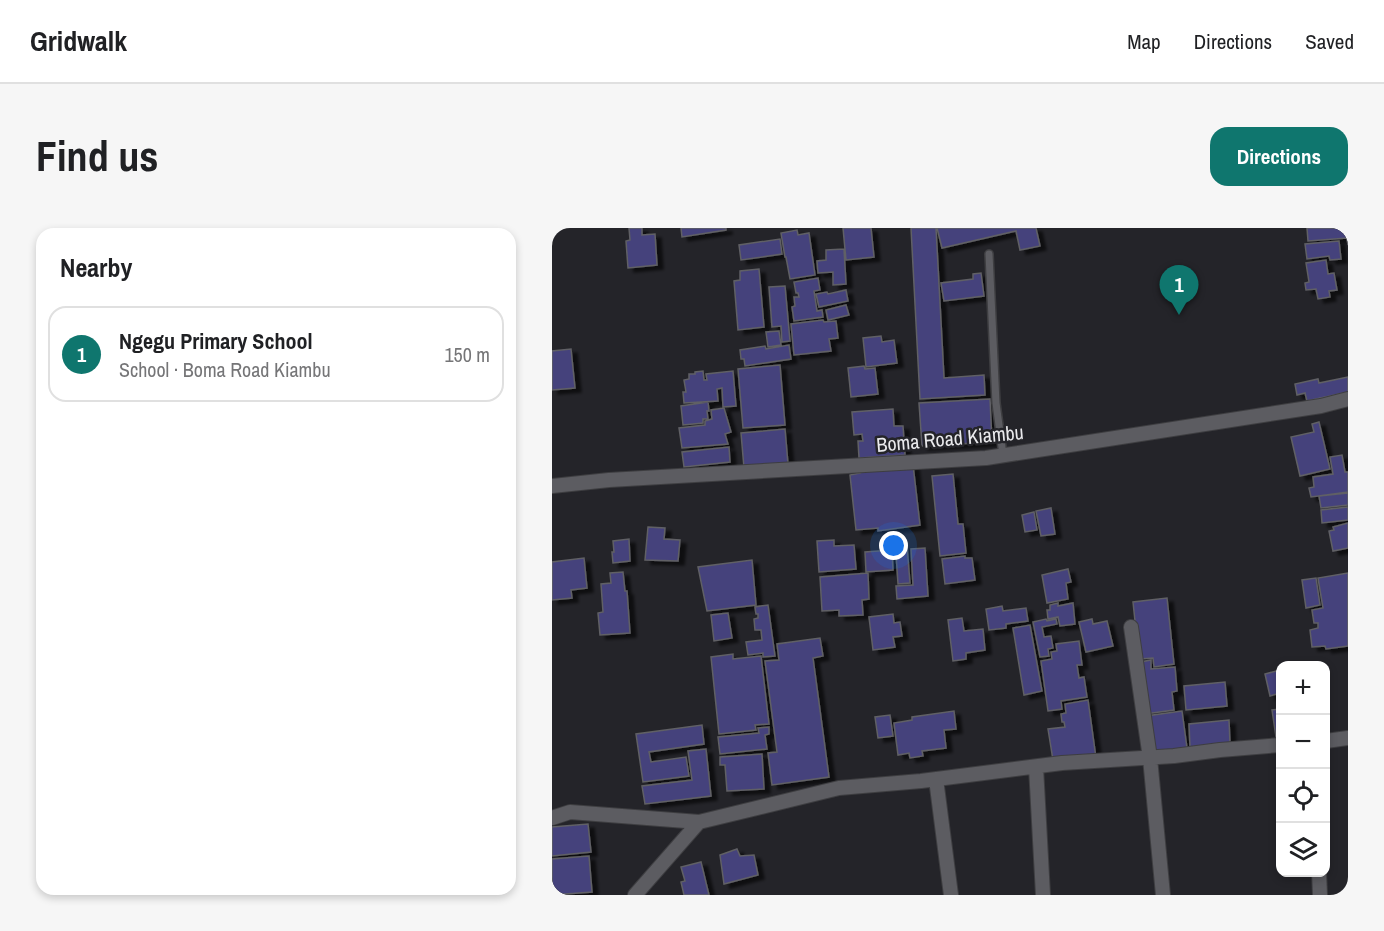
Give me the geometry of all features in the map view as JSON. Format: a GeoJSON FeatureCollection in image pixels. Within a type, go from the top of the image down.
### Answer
{"type":"FeatureCollection","features":[{"type":"Feature","properties":{"kind":"street","name":"Boma Road Kiambu"},"geometry":{"type":"LineString","coordinates":[[552,486],[609,480],[986,459],[1322,406],[1348,399]]}},
{"type":"Feature","properties":{"kind":"street"},"geometry":{"type":"LineString","coordinates":[[1131,627],[1150,758],[1162,895]]}},
{"type":"Feature","properties":{"kind":"street"},"geometry":{"type":"LineString","coordinates":[[1330,740],[1348,738]]}},
{"type":"Feature","properties":{"kind":"street"},"geometry":{"type":"LineString","coordinates":[[552,818],[570,812],[699,822],[839,788],[936,779],[1062,763],[1150,758],[1276,745]]}},
{"type":"Feature","properties":{"kind":"street"},"geometry":{"type":"LineString","coordinates":[[1036,766],[1043,895]]}},
{"type":"Feature","properties":{"kind":"street"},"geometry":{"type":"LineString","coordinates":[[936,779],[951,895]]}},
{"type":"Feature","properties":{"kind":"street"},"geometry":{"type":"LineString","coordinates":[[635,895],[699,822]]}},
{"type":"Feature","properties":{"kind":"street"},"geometry":{"type":"LineString","coordinates":[[1319,877],[1320,895]]}},
{"type":"Feature","properties":{"kind":"lane"},"geometry":{"type":"LineString","coordinates":[[989,254],[996,403],[1004,456]]}},
{"type":"Feature","properties":{"kind":"building"},"geometry":{"type":"Polygon","coordinates":[[[629,228],[642,228],[642,235],[655,234],[657,265],[628,268],[626,241],[630,240],[629,228]]]}},
{"type":"Feature","properties":{"kind":"building"},"geometry":{"type":"Polygon","coordinates":[[[681,228],[726,228],[726,230],[682,237],[681,228]]]}},
{"type":"Feature","properties":{"kind":"building"},"geometry":{"type":"Polygon","coordinates":[[[843,228],[871,228],[874,257],[846,260],[843,228]]]}},
{"type":"Feature","properties":{"kind":"building"},"geometry":{"type":"Polygon","coordinates":[[[911,228],[936,228],[944,378],[984,375],[985,395],[920,399],[911,228]]]}},
{"type":"Feature","properties":{"kind":"building"},"geometry":{"type":"Polygon","coordinates":[[[937,228],[1036,228],[1040,246],[1020,250],[1016,231],[942,248],[937,228]]]}},
{"type":"Feature","properties":{"kind":"building"},"geometry":{"type":"Polygon","coordinates":[[[1307,228],[1348,228],[1348,245],[1347,238],[1308,241],[1307,228]]]}},
{"type":"Feature","properties":{"kind":"building"},"geometry":{"type":"Polygon","coordinates":[[[797,230],[798,235],[809,233],[815,275],[790,279],[781,233],[797,230]]]}},
{"type":"Feature","properties":{"kind":"building"},"geometry":{"type":"Polygon","coordinates":[[[780,239],[782,254],[741,260],[739,245],[780,239]]]}},
{"type":"Feature","properties":{"kind":"building"},"geometry":{"type":"Polygon","coordinates":[[[1339,241],[1341,259],[1330,260],[1329,256],[1307,259],[1305,244],[1339,241]]]}},
{"type":"Feature","properties":{"kind":"building"},"geometry":{"type":"Polygon","coordinates":[[[844,249],[846,284],[833,285],[833,272],[818,273],[817,261],[826,260],[826,250],[844,249]]]}},
{"type":"Feature","properties":{"kind":"building"},"geometry":{"type":"Polygon","coordinates":[[[1326,260],[1328,274],[1334,273],[1337,290],[1329,291],[1330,297],[1318,299],[1316,289],[1306,290],[1305,283],[1309,282],[1306,263],[1326,260]]]}},
{"type":"Feature","properties":{"kind":"building"},"geometry":{"type":"Polygon","coordinates":[[[759,269],[764,327],[738,330],[734,281],[740,280],[740,271],[759,269]]]}},
{"type":"Feature","properties":{"kind":"building"},"geometry":{"type":"Polygon","coordinates":[[[981,273],[984,296],[944,301],[941,283],[973,279],[973,274],[981,273]]]}},
{"type":"Feature","properties":{"kind":"building"},"geometry":{"type":"Polygon","coordinates":[[[818,278],[820,290],[814,291],[817,311],[822,310],[823,317],[794,321],[792,307],[795,306],[794,297],[799,297],[794,282],[818,278]]]}},
{"type":"Feature","properties":{"kind":"building"},"geometry":{"type":"Polygon","coordinates":[[[785,286],[790,341],[782,342],[781,326],[772,327],[769,287],[785,286]]]}},
{"type":"Feature","properties":{"kind":"building"},"geometry":{"type":"Polygon","coordinates":[[[846,290],[848,301],[819,307],[816,294],[846,290]]]}},
{"type":"Feature","properties":{"kind":"building"},"geometry":{"type":"Polygon","coordinates":[[[846,305],[849,315],[828,320],[826,310],[846,305]]]}},
{"type":"Feature","properties":{"kind":"building"},"geometry":{"type":"Polygon","coordinates":[[[823,320],[824,322],[836,321],[838,338],[829,339],[831,351],[794,355],[791,324],[823,320]]]}},
{"type":"Feature","properties":{"kind":"building"},"geometry":{"type":"Polygon","coordinates":[[[779,331],[781,345],[768,347],[766,332],[779,331]]]}},
{"type":"Feature","properties":{"kind":"building"},"geometry":{"type":"Polygon","coordinates":[[[881,336],[882,342],[894,340],[897,363],[866,367],[863,338],[881,336]]]}},
{"type":"Feature","properties":{"kind":"building"},"geometry":{"type":"Polygon","coordinates":[[[789,345],[791,359],[745,366],[744,359],[741,359],[740,350],[789,345]]]}},
{"type":"Feature","properties":{"kind":"building"},"geometry":{"type":"Polygon","coordinates":[[[571,349],[575,388],[552,390],[552,351],[571,349]]]}},
{"type":"Feature","properties":{"kind":"building"},"geometry":{"type":"Polygon","coordinates":[[[780,365],[785,425],[743,428],[738,369],[780,365]]]}},
{"type":"Feature","properties":{"kind":"building"},"geometry":{"type":"Polygon","coordinates":[[[864,366],[865,369],[875,368],[878,394],[851,397],[848,368],[864,366]]]}},
{"type":"Feature","properties":{"kind":"building"},"geometry":{"type":"Polygon","coordinates":[[[703,371],[704,380],[707,380],[706,374],[733,371],[736,406],[723,407],[722,388],[717,389],[718,401],[684,403],[683,392],[686,392],[684,380],[689,379],[689,374],[703,371]]]}},
{"type":"Feature","properties":{"kind":"building"},"geometry":{"type":"Polygon","coordinates":[[[1348,377],[1348,392],[1307,401],[1305,393],[1297,395],[1295,384],[1318,379],[1319,383],[1348,377]]]}},
{"type":"Feature","properties":{"kind":"building"},"geometry":{"type":"Polygon","coordinates":[[[990,399],[992,442],[922,446],[919,403],[990,399]]]}},
{"type":"Feature","properties":{"kind":"building"},"geometry":{"type":"Polygon","coordinates":[[[708,402],[708,419],[703,419],[703,423],[683,425],[681,406],[708,402]]]}},
{"type":"Feature","properties":{"kind":"building"},"geometry":{"type":"Polygon","coordinates":[[[724,408],[731,432],[725,434],[728,444],[682,448],[679,428],[705,425],[705,421],[712,419],[711,410],[724,408]]]}},
{"type":"Feature","properties":{"kind":"building"},"geometry":{"type":"Polygon","coordinates":[[[893,409],[894,426],[903,426],[905,455],[859,458],[858,441],[863,441],[862,434],[854,435],[852,412],[893,409]]]}},
{"type":"Feature","properties":{"kind":"building"},"geometry":{"type":"Polygon","coordinates":[[[1319,422],[1330,469],[1300,476],[1291,437],[1314,432],[1312,424],[1319,422]]]}},
{"type":"Feature","properties":{"kind":"building"},"geometry":{"type":"Polygon","coordinates":[[[785,429],[788,464],[744,468],[741,433],[785,429]]]}},
{"type":"Feature","properties":{"kind":"building"},"geometry":{"type":"Polygon","coordinates":[[[729,447],[730,462],[684,467],[682,452],[729,447]]]}},
{"type":"Feature","properties":{"kind":"building"},"geometry":{"type":"Polygon","coordinates":[[[1342,455],[1345,472],[1348,472],[1348,492],[1311,497],[1309,488],[1314,487],[1313,477],[1333,474],[1330,457],[1342,455]]]}},
{"type":"Feature","properties":{"kind":"building"},"geometry":{"type":"Polygon","coordinates":[[[913,465],[920,525],[878,531],[878,528],[856,530],[850,475],[913,465]]]}},
{"type":"Feature","properties":{"kind":"building"},"geometry":{"type":"Polygon","coordinates":[[[953,474],[958,524],[963,524],[966,553],[940,556],[932,476],[953,474]]]}},
{"type":"Feature","properties":{"kind":"building"},"geometry":{"type":"Polygon","coordinates":[[[1348,493],[1348,505],[1321,508],[1319,496],[1348,493]]]}},
{"type":"Feature","properties":{"kind":"building"},"geometry":{"type":"Polygon","coordinates":[[[1348,507],[1348,520],[1322,523],[1321,510],[1348,507]]]}},
{"type":"Feature","properties":{"kind":"building"},"geometry":{"type":"Polygon","coordinates":[[[1051,508],[1055,534],[1041,536],[1036,511],[1051,508]]]}},
{"type":"Feature","properties":{"kind":"building"},"geometry":{"type":"Polygon","coordinates":[[[1034,512],[1037,530],[1025,532],[1022,515],[1034,512]]]}},
{"type":"Feature","properties":{"kind":"building"},"geometry":{"type":"Polygon","coordinates":[[[1348,523],[1348,548],[1333,551],[1329,531],[1334,530],[1333,527],[1348,523]]]}},
{"type":"Feature","properties":{"kind":"building"},"geometry":{"type":"Polygon","coordinates":[[[648,527],[665,528],[664,539],[680,540],[678,561],[645,560],[648,527]]]}},
{"type":"Feature","properties":{"kind":"building"},"geometry":{"type":"Polygon","coordinates":[[[629,539],[630,561],[613,563],[613,541],[629,539]]]}},
{"type":"Feature","properties":{"kind":"building"},"geometry":{"type":"Polygon","coordinates":[[[834,540],[834,546],[854,545],[856,569],[819,572],[817,541],[834,540]]]}},
{"type":"Feature","properties":{"kind":"building"},"geometry":{"type":"Polygon","coordinates":[[[901,546],[907,546],[910,583],[898,584],[896,553],[901,553],[901,546]]]}},
{"type":"Feature","properties":{"kind":"building"},"geometry":{"type":"Polygon","coordinates":[[[925,548],[928,596],[897,599],[896,586],[913,585],[911,549],[925,548]]]}},
{"type":"Feature","properties":{"kind":"building"},"geometry":{"type":"Polygon","coordinates":[[[892,550],[893,570],[866,572],[865,552],[892,550]]]}},
{"type":"Feature","properties":{"kind":"building"},"geometry":{"type":"Polygon","coordinates":[[[965,556],[965,558],[972,558],[975,580],[945,584],[942,559],[965,556]]]}},
{"type":"Feature","properties":{"kind":"building"},"geometry":{"type":"Polygon","coordinates":[[[584,558],[587,588],[571,590],[572,598],[552,600],[552,562],[584,558]]]}},
{"type":"Feature","properties":{"kind":"building"},"geometry":{"type":"Polygon","coordinates":[[[752,560],[756,605],[707,611],[698,567],[752,560]]]}},
{"type":"Feature","properties":{"kind":"building"},"geometry":{"type":"Polygon","coordinates":[[[1068,569],[1071,582],[1066,583],[1068,599],[1047,603],[1042,575],[1068,569]]]}},
{"type":"Feature","properties":{"kind":"building"},"geometry":{"type":"Polygon","coordinates":[[[623,572],[625,591],[627,591],[630,633],[600,635],[598,613],[603,612],[601,584],[611,583],[610,573],[623,572]]]}},
{"type":"Feature","properties":{"kind":"building"},"geometry":{"type":"Polygon","coordinates":[[[868,573],[869,599],[862,600],[863,615],[839,616],[839,610],[822,611],[820,577],[868,573]]]}},
{"type":"Feature","properties":{"kind":"building"},"geometry":{"type":"Polygon","coordinates":[[[1348,573],[1348,646],[1326,649],[1325,646],[1312,647],[1310,630],[1318,628],[1318,623],[1314,623],[1312,610],[1323,608],[1318,578],[1348,573]]]}},
{"type":"Feature","properties":{"kind":"building"},"geometry":{"type":"Polygon","coordinates":[[[1316,578],[1320,605],[1306,608],[1302,580],[1316,578]]]}},
{"type":"Feature","properties":{"kind":"building"},"geometry":{"type":"Polygon","coordinates":[[[1167,598],[1174,664],[1154,667],[1153,658],[1139,659],[1133,602],[1167,598]]]}},
{"type":"Feature","properties":{"kind":"building"},"geometry":{"type":"Polygon","coordinates":[[[1058,603],[1058,606],[1073,603],[1075,624],[1060,626],[1058,617],[1048,619],[1047,610],[1050,610],[1050,605],[1058,603]]]}},
{"type":"Feature","properties":{"kind":"building"},"geometry":{"type":"Polygon","coordinates":[[[768,605],[775,656],[763,657],[763,653],[748,655],[746,642],[762,640],[761,630],[755,630],[754,619],[758,618],[758,614],[756,614],[755,607],[768,605]]]}},
{"type":"Feature","properties":{"kind":"building"},"geometry":{"type":"Polygon","coordinates":[[[1002,606],[1003,611],[1026,608],[1028,621],[1006,624],[1006,628],[989,630],[986,609],[1002,606]]]}},
{"type":"Feature","properties":{"kind":"building"},"geometry":{"type":"Polygon","coordinates":[[[728,613],[732,638],[714,641],[711,615],[728,613]]]}},
{"type":"Feature","properties":{"kind":"building"},"geometry":{"type":"Polygon","coordinates":[[[893,614],[894,623],[900,622],[902,636],[893,637],[895,647],[873,650],[869,617],[893,614]]]}},
{"type":"Feature","properties":{"kind":"building"},"geometry":{"type":"Polygon","coordinates":[[[962,618],[964,631],[983,629],[985,650],[966,653],[966,659],[953,661],[948,620],[962,618]]]}},
{"type":"Feature","properties":{"kind":"building"},"geometry":{"type":"Polygon","coordinates":[[[1046,619],[1047,621],[1056,619],[1057,624],[1042,627],[1044,637],[1051,636],[1053,648],[1048,649],[1049,656],[1040,657],[1033,622],[1046,619]]]}},
{"type":"Feature","properties":{"kind":"building"},"geometry":{"type":"Polygon","coordinates":[[[1092,619],[1093,624],[1107,621],[1113,646],[1086,652],[1079,622],[1092,619]]]}},
{"type":"Feature","properties":{"kind":"building"},"geometry":{"type":"Polygon","coordinates":[[[1030,625],[1042,691],[1024,695],[1013,628],[1030,625]]]}},
{"type":"Feature","properties":{"kind":"building"},"geometry":{"type":"Polygon","coordinates":[[[820,638],[823,656],[813,658],[829,777],[772,785],[768,753],[777,752],[765,661],[779,660],[777,644],[820,638]]]}},
{"type":"Feature","properties":{"kind":"building"},"geometry":{"type":"Polygon","coordinates":[[[1079,641],[1082,665],[1077,665],[1079,678],[1084,677],[1087,697],[1061,701],[1062,709],[1048,711],[1041,661],[1052,659],[1051,652],[1057,651],[1056,644],[1079,641]]]}},
{"type":"Feature","properties":{"kind":"building"},"geometry":{"type":"Polygon","coordinates":[[[733,654],[733,659],[761,656],[769,724],[755,725],[756,730],[719,734],[711,657],[733,654]]]}},
{"type":"Feature","properties":{"kind":"building"},"geometry":{"type":"Polygon","coordinates":[[[1151,660],[1151,669],[1175,667],[1177,691],[1172,692],[1174,710],[1145,714],[1140,662],[1151,660]]]}},
{"type":"Feature","properties":{"kind":"building"},"geometry":{"type":"Polygon","coordinates":[[[1276,671],[1276,694],[1270,696],[1265,674],[1276,671]]]}},
{"type":"Feature","properties":{"kind":"building"},"geometry":{"type":"Polygon","coordinates":[[[1225,682],[1227,706],[1186,710],[1184,686],[1225,682]]]}},
{"type":"Feature","properties":{"kind":"building"},"geometry":{"type":"Polygon","coordinates":[[[1088,700],[1096,758],[1053,760],[1048,729],[1065,727],[1061,714],[1066,713],[1065,704],[1088,700]]]}},
{"type":"Feature","properties":{"kind":"building"},"geometry":{"type":"Polygon","coordinates":[[[1272,710],[1276,710],[1276,737],[1272,710]]]}},
{"type":"Feature","properties":{"kind":"building"},"geometry":{"type":"Polygon","coordinates":[[[954,711],[956,729],[944,730],[946,748],[922,751],[923,756],[910,758],[909,753],[898,755],[894,723],[912,720],[912,717],[954,711]]]}},
{"type":"Feature","properties":{"kind":"building"},"geometry":{"type":"Polygon","coordinates":[[[1182,711],[1187,748],[1151,753],[1146,716],[1182,711]]]}},
{"type":"Feature","properties":{"kind":"building"},"geometry":{"type":"Polygon","coordinates":[[[890,715],[893,736],[878,738],[875,717],[890,715]]]}},
{"type":"Feature","properties":{"kind":"building"},"geometry":{"type":"Polygon","coordinates":[[[1229,720],[1230,743],[1190,747],[1189,724],[1229,720]]]}},
{"type":"Feature","properties":{"kind":"building"},"geometry":{"type":"Polygon","coordinates":[[[702,725],[704,744],[649,752],[651,762],[686,757],[689,776],[643,782],[636,734],[702,725]]]}},
{"type":"Feature","properties":{"kind":"building"},"geometry":{"type":"Polygon","coordinates":[[[769,727],[769,734],[765,735],[767,749],[720,754],[718,737],[759,733],[758,728],[769,727]]]}},
{"type":"Feature","properties":{"kind":"building"},"geometry":{"type":"Polygon","coordinates":[[[706,749],[711,796],[645,804],[642,786],[692,780],[688,751],[706,749]]]}},
{"type":"Feature","properties":{"kind":"building"},"geometry":{"type":"Polygon","coordinates":[[[762,754],[764,789],[727,791],[725,765],[720,765],[720,757],[762,754]]]}},
{"type":"Feature","properties":{"kind":"building"},"geometry":{"type":"Polygon","coordinates":[[[588,824],[591,852],[552,856],[552,827],[588,824]]]}},
{"type":"Feature","properties":{"kind":"building"},"geometry":{"type":"Polygon","coordinates":[[[737,849],[740,856],[754,855],[758,875],[724,884],[720,855],[737,849]]]}},
{"type":"Feature","properties":{"kind":"building"},"geometry":{"type":"Polygon","coordinates":[[[589,856],[592,892],[552,895],[552,859],[589,856]]]}},
{"type":"Feature","properties":{"kind":"building"},"geometry":{"type":"Polygon","coordinates":[[[701,862],[709,895],[684,895],[681,882],[685,881],[681,867],[701,862]]]}},
{"type":"Feature","properties":{"kind":"place","name":"Ngegu Primary School"},"geometry":{"type":"Point","coordinates":[1179,315]}}]}
